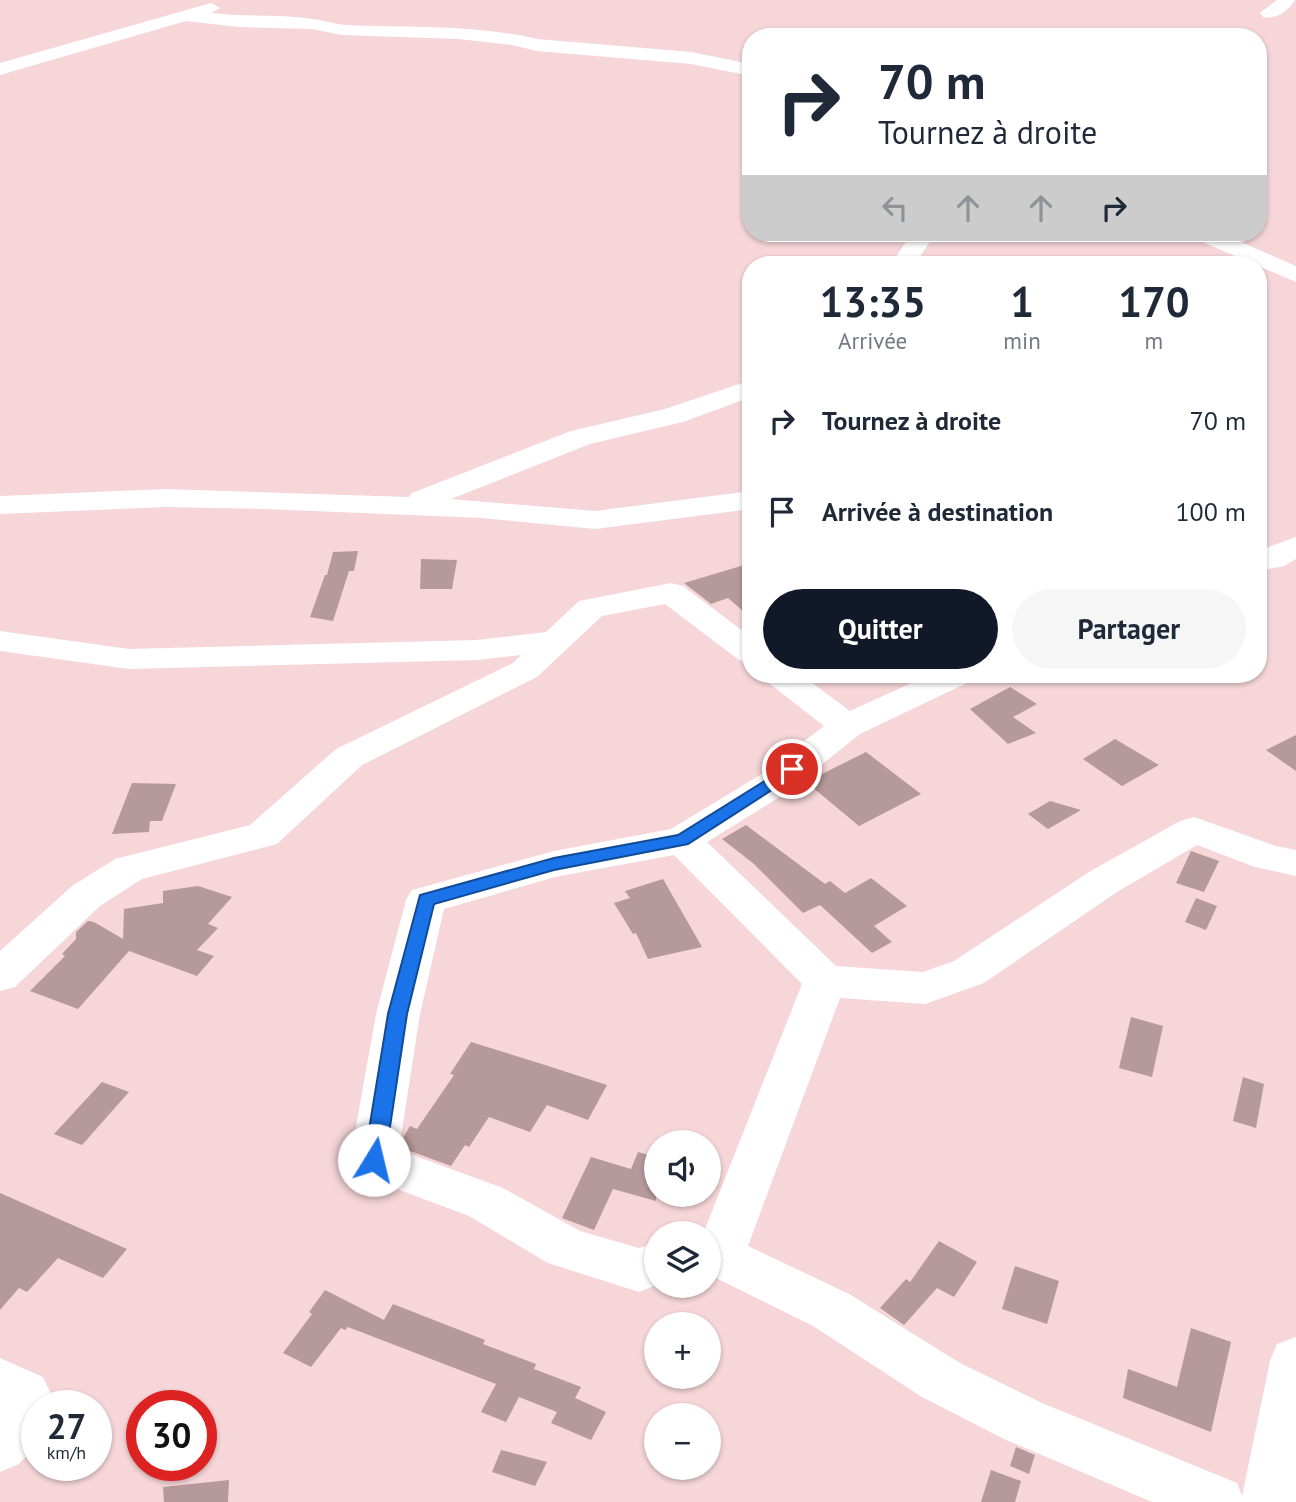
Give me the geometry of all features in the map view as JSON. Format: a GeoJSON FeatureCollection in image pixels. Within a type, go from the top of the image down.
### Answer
{"type":"FeatureCollection","features":[{"type":"Feature","properties":{"kind":"street"},"geometry":{"type":"LineString","coordinates":[[1269,13],[1283,5],[1286,0]]}},
{"type":"Feature","properties":{"kind":"street"},"geometry":{"type":"LineString","coordinates":[[0,69],[224,4]]}},
{"type":"Feature","properties":{"kind":"street"},"geometry":{"type":"LineString","coordinates":[[187,16],[239,22],[312,24],[342,30],[394,30],[512,39],[537,45],[691,58],[742,68]]}},
{"type":"Feature","properties":{"kind":"street"},"geometry":{"type":"LineString","coordinates":[[1221,242],[1253,256]]}},
{"type":"Feature","properties":{"kind":"street"},"geometry":{"type":"LineString","coordinates":[[1267,262],[1296,275]]}},
{"type":"Feature","properties":{"kind":"street"},"geometry":{"type":"LineString","coordinates":[[409,505],[580,437],[673,416],[742,391]]}},
{"type":"Feature","properties":{"kind":"street"},"geometry":{"type":"LineString","coordinates":[[0,505],[165,498],[409,505],[560,515],[595,520],[742,501]]}},
{"type":"Feature","properties":{"kind":"street"},"geometry":{"type":"LineString","coordinates":[[0,975],[86,895],[129,869],[263,835],[349,757],[525,670],[591,608],[671,593],[742,646]]}},
{"type":"Feature","properties":{"kind":"street"},"geometry":{"type":"LineString","coordinates":[[0,641],[129,659],[477,650],[556,641]]}},
{"type":"Feature","properties":{"kind":"street"},"geometry":{"type":"LineString","coordinates":[[790,683],[847,726]]}},
{"type":"Feature","properties":{"kind":"street"},"geometry":{"type":"LineString","coordinates":[[644,1268],[639,1270],[566,1248],[486,1202],[374,1160],[398,1014],[426,900],[554,864],[682,840],[773,784],[847,726],[940,683]]}},
{"type":"Feature","properties":{"kind":"street"},"geometry":{"type":"LineString","coordinates":[[682,840],[825,981],[925,988],[969,972],[1103,882],[1194,830],[1269,858],[1296,863]]}},
{"type":"Feature","properties":{"kind":"street"},"geometry":{"type":"LineString","coordinates":[[721,1239],[825,981]]}},
{"type":"Feature","properties":{"kind":"street"},"geometry":{"type":"LineString","coordinates":[[721,1259],[831,1310],[942,1380],[1023,1420],[1217,1502]]}},
{"type":"Feature","properties":{"kind":"street"},"geometry":{"type":"LineString","coordinates":[[1269,1502],[1296,1361]]}},
{"type":"Feature","properties":{"kind":"street"},"geometry":{"type":"LineString","coordinates":[[0,1382],[24,1394],[16,1429],[0,1446]]}},
{"type":"Feature","properties":{"kind":"building"},"geometry":{"type":"Polygon","coordinates":[[[358,551],[354,571],[349,571],[333,621],[310,617],[333,552],[358,551]]]}},
{"type":"Feature","properties":{"kind":"building"},"geometry":{"type":"Polygon","coordinates":[[[421,559],[457,560],[452,589],[420,589],[421,559]]]}},
{"type":"Feature","properties":{"kind":"building"},"geometry":{"type":"Polygon","coordinates":[[[742,566],[742,610],[728,598],[711,604],[684,583],[742,566]]]}},
{"type":"Feature","properties":{"kind":"building"},"geometry":{"type":"Polygon","coordinates":[[[1010,687],[1037,704],[1013,717],[1036,733],[1008,744],[970,709],[1010,687]]]}},
{"type":"Feature","properties":{"kind":"building"},"geometry":{"type":"Polygon","coordinates":[[[1296,735],[1296,771],[1266,750],[1296,735]]]}},
{"type":"Feature","properties":{"kind":"building"},"geometry":{"type":"Polygon","coordinates":[[[1115,739],[1159,765],[1122,786],[1083,759],[1115,739]]]}},
{"type":"Feature","properties":{"kind":"building"},"geometry":{"type":"Polygon","coordinates":[[[866,752],[921,794],[859,826],[806,782],[866,752]]]}},
{"type":"Feature","properties":{"kind":"building"},"geometry":{"type":"Polygon","coordinates":[[[132,783],[176,784],[162,821],[150,821],[149,832],[112,834],[132,783]]]}},
{"type":"Feature","properties":{"kind":"building"},"geometry":{"type":"Polygon","coordinates":[[[1050,801],[1081,810],[1048,829],[1028,814],[1050,801]]]}},
{"type":"Feature","properties":{"kind":"building"},"geometry":{"type":"Polygon","coordinates":[[[746,825],[825,884],[830,881],[845,893],[871,878],[907,906],[874,926],[892,942],[872,953],[820,905],[803,913],[754,864],[722,839],[746,825]]]}},
{"type":"Feature","properties":{"kind":"building"},"geometry":{"type":"Polygon","coordinates":[[[1191,851],[1219,861],[1204,892],[1176,883],[1191,851]]]}},
{"type":"Feature","properties":{"kind":"building"},"geometry":{"type":"Polygon","coordinates":[[[663,879],[702,947],[648,959],[636,933],[633,934],[614,903],[630,898],[625,891],[663,879]]]}},
{"type":"Feature","properties":{"kind":"building"},"geometry":{"type":"Polygon","coordinates":[[[198,886],[232,897],[208,924],[218,928],[197,950],[214,956],[197,976],[129,951],[78,1009],[30,991],[65,956],[62,954],[76,939],[76,932],[88,921],[123,939],[124,909],[163,903],[163,891],[198,886]]]}},
{"type":"Feature","properties":{"kind":"building"},"geometry":{"type":"Polygon","coordinates":[[[1196,898],[1217,906],[1206,930],[1185,922],[1196,898]]]}},
{"type":"Feature","properties":{"kind":"building"},"geometry":{"type":"Polygon","coordinates":[[[1131,1017],[1163,1026],[1152,1077],[1119,1068],[1131,1017]]]}},
{"type":"Feature","properties":{"kind":"building"},"geometry":{"type":"Polygon","coordinates":[[[471,1042],[607,1085],[588,1120],[547,1105],[530,1132],[489,1117],[469,1147],[465,1145],[451,1166],[402,1148],[404,1136],[410,1126],[417,1129],[454,1075],[450,1074],[471,1042]]]}},
{"type":"Feature","properties":{"kind":"building"},"geometry":{"type":"Polygon","coordinates":[[[1243,1077],[1264,1084],[1256,1128],[1233,1121],[1243,1077]]]}},
{"type":"Feature","properties":{"kind":"building"},"geometry":{"type":"Polygon","coordinates":[[[102,1082],[129,1092],[82,1145],[54,1134],[102,1082]]]}},
{"type":"Feature","properties":{"kind":"building"},"geometry":{"type":"Polygon","coordinates":[[[638,1152],[644,1154],[644,1198],[613,1189],[594,1230],[562,1218],[591,1157],[631,1169],[638,1152]]]}},
{"type":"Feature","properties":{"kind":"building"},"geometry":{"type":"Polygon","coordinates":[[[0,1193],[127,1249],[103,1278],[58,1258],[27,1292],[19,1288],[0,1310],[0,1193]]]}},
{"type":"Feature","properties":{"kind":"building"},"geometry":{"type":"Polygon","coordinates":[[[939,1241],[977,1262],[954,1297],[937,1288],[904,1325],[880,1308],[906,1279],[910,1282],[939,1241]]]}},
{"type":"Feature","properties":{"kind":"building"},"geometry":{"type":"Polygon","coordinates":[[[1015,1266],[1059,1281],[1047,1324],[1002,1309],[1015,1266]]]}},
{"type":"Feature","properties":{"kind":"building"},"geometry":{"type":"Polygon","coordinates":[[[325,1290],[384,1320],[393,1304],[485,1340],[483,1344],[536,1364],[534,1369],[581,1387],[575,1398],[606,1412],[591,1440],[551,1423],[557,1412],[519,1397],[506,1422],[481,1412],[496,1384],[348,1327],[345,1330],[341,1328],[311,1367],[283,1353],[312,1314],[309,1312],[325,1290]]]}},
{"type":"Feature","properties":{"kind":"building"},"geometry":{"type":"Polygon","coordinates":[[[1191,1328],[1231,1342],[1211,1432],[1123,1398],[1128,1369],[1177,1387],[1191,1328]]]}},
{"type":"Feature","properties":{"kind":"building"},"geometry":{"type":"Polygon","coordinates":[[[1016,1447],[1035,1455],[1029,1474],[1010,1466],[1016,1447]]]}},
{"type":"Feature","properties":{"kind":"building"},"geometry":{"type":"Polygon","coordinates":[[[501,1450],[547,1462],[535,1486],[492,1472],[501,1450]]]}},
{"type":"Feature","properties":{"kind":"building"},"geometry":{"type":"Polygon","coordinates":[[[991,1470],[1021,1481],[1015,1502],[981,1502],[991,1470]]]}},
{"type":"Feature","properties":{"kind":"building"},"geometry":{"type":"Polygon","coordinates":[[[229,1480],[228,1502],[164,1502],[163,1487],[229,1480]]]}},
{"type":"Feature","properties":{"kind":"route"},"geometry":{"type":"LineString","coordinates":[[374,1160],[398,1014],[426,900],[554,864],[682,840],[773,784],[792,769]]}}]}
